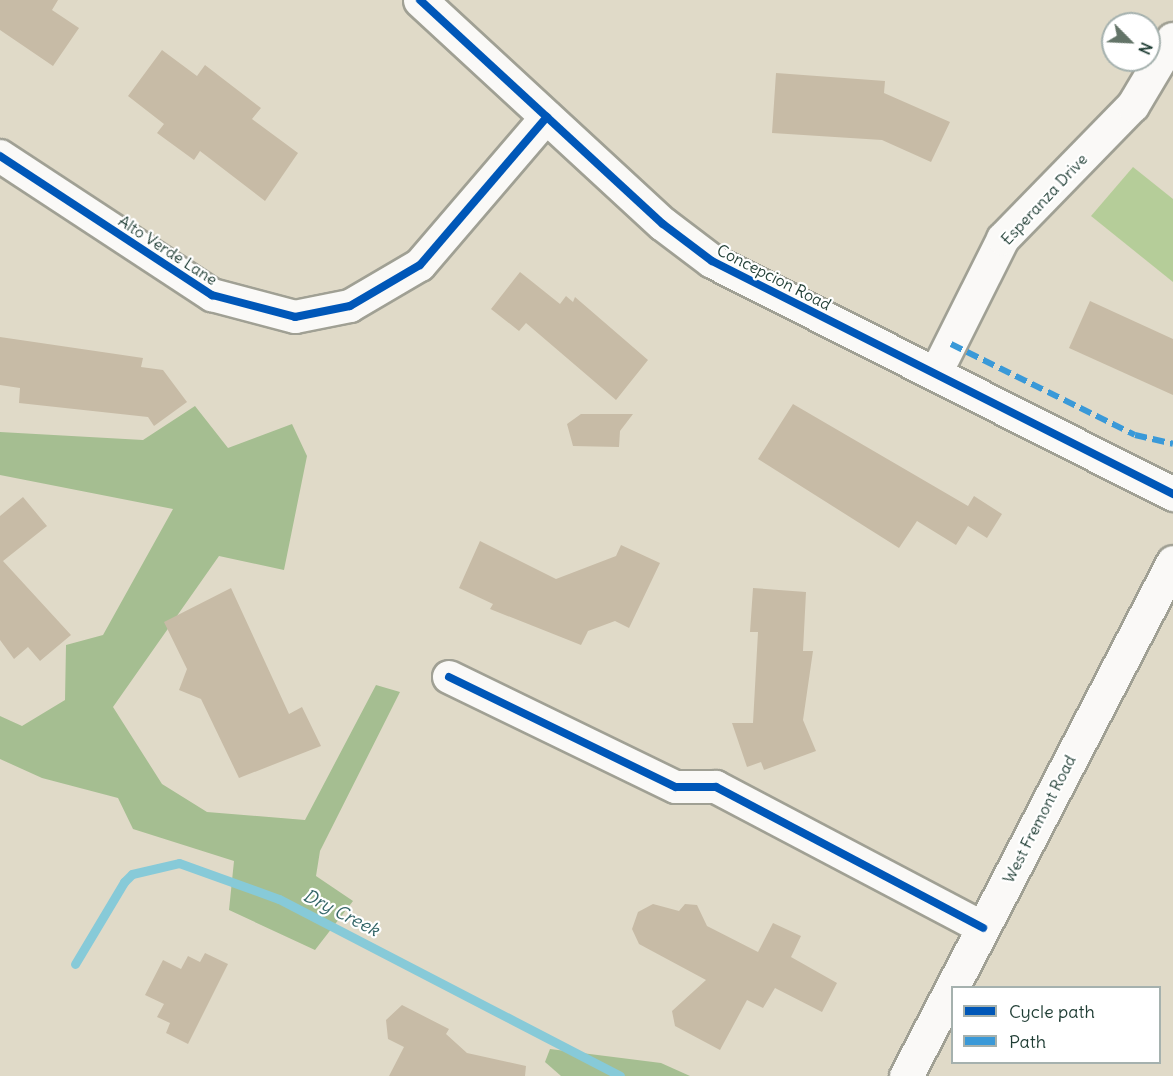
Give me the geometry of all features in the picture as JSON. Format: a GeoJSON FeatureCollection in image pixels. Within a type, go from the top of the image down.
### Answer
{"type":"FeatureCollection","features":[{"type":"Feature","properties":{"kind":"street","name":"Concepcion Road"},"geometry":{"type":"LineString","coordinates":[[420,0],[548,117],[712,261],[1173,494]]}},
{"type":"Feature","properties":{"kind":"street","name":"Esperanza Drive"},"geometry":{"type":"LineString","coordinates":[[936,373],[1004,239],[1133,106],[1173,39]]}},
{"type":"Feature","properties":{"kind":"street","name":"Alto Verde Lane"},"geometry":{"type":"LineString","coordinates":[[0,156],[212,295],[295,317],[350,306],[420,265],[548,117]]}},
{"type":"Feature","properties":{"kind":"street","name":"West Fremont Road"},"geometry":{"type":"LineString","coordinates":[[953,986],[1173,562]]}},
{"type":"Feature","properties":{"kind":"street"},"geometry":{"type":"LineString","coordinates":[[449,677],[676,787],[716,787],[983,928]]}},
{"type":"Feature","properties":{"kind":"street","name":"West Fremont Road"},"geometry":{"type":"LineString","coordinates":[[906,1076],[951,990]]}},
{"type":"Feature","properties":{"kind":"green space"},"geometry":{"type":"Polygon","coordinates":[[[1133,167],[1173,199],[1173,282],[1091,216],[1133,167]]]}},
{"type":"Feature","properties":{"kind":"green space"},"geometry":{"type":"Polygon","coordinates":[[[195,406],[228,448],[292,424],[307,456],[284,570],[219,556],[113,707],[162,784],[207,812],[305,820],[376,685],[400,692],[320,851],[316,876],[353,901],[315,950],[229,910],[234,861],[133,829],[118,798],[42,778],[0,759],[0,716],[22,726],[65,700],[66,645],[103,635],[173,509],[0,475],[0,432],[143,440],[195,406]]]}},
{"type":"Feature","properties":{"kind":"green space"},"geometry":{"type":"Polygon","coordinates":[[[550,1049],[661,1063],[690,1076],[561,1076],[545,1062],[550,1049]]]}},
{"type":"Feature","properties":{"kind":"building"},"geometry":{"type":"Polygon","coordinates":[[[0,0],[58,0],[52,10],[79,28],[53,66],[0,30],[0,0]]]}},
{"type":"Feature","properties":{"kind":"building"},"geometry":{"type":"Polygon","coordinates":[[[162,50],[197,76],[205,65],[261,108],[252,119],[298,153],[265,201],[200,151],[194,160],[157,133],[164,124],[128,96],[162,50]]]}},
{"type":"Feature","properties":{"kind":"building"},"geometry":{"type":"Polygon","coordinates":[[[776,73],[885,81],[884,93],[950,122],[931,162],[882,140],[772,133],[776,73]]]}},
{"type":"Feature","properties":{"kind":"building"},"geometry":{"type":"Polygon","coordinates":[[[520,272],[560,304],[566,296],[573,302],[575,297],[648,360],[616,400],[526,323],[519,331],[491,309],[520,272]]]}},
{"type":"Feature","properties":{"kind":"building"},"geometry":{"type":"Polygon","coordinates":[[[1090,301],[1173,339],[1173,395],[1069,348],[1090,301]]]}},
{"type":"Feature","properties":{"kind":"building"},"geometry":{"type":"Polygon","coordinates":[[[0,337],[143,358],[141,367],[163,370],[187,402],[154,426],[148,417],[19,403],[20,388],[0,385],[0,337]]]}},
{"type":"Feature","properties":{"kind":"building"},"geometry":{"type":"Polygon","coordinates":[[[793,404],[968,506],[974,496],[1002,514],[987,538],[968,526],[956,545],[917,521],[899,548],[758,459],[793,404]]]}},
{"type":"Feature","properties":{"kind":"building"},"geometry":{"type":"Polygon","coordinates":[[[581,414],[633,414],[620,431],[619,447],[573,446],[567,424],[581,414]]]}},
{"type":"Feature","properties":{"kind":"building"},"geometry":{"type":"Polygon","coordinates":[[[23,497],[47,526],[3,561],[71,635],[40,661],[28,647],[14,659],[0,640],[0,516],[23,497]]]}},
{"type":"Feature","properties":{"kind":"building"},"geometry":{"type":"Polygon","coordinates":[[[480,541],[556,579],[616,556],[621,545],[660,563],[629,628],[615,621],[588,631],[581,645],[490,609],[493,604],[459,588],[480,541]]]}},
{"type":"Feature","properties":{"kind":"building"},"geometry":{"type":"Polygon","coordinates":[[[231,588],[289,714],[302,707],[321,746],[239,778],[201,699],[179,690],[187,669],[164,622],[231,588]]]}},
{"type":"Feature","properties":{"kind":"building"},"geometry":{"type":"Polygon","coordinates":[[[753,588],[806,592],[803,651],[813,651],[803,720],[816,751],[764,770],[761,762],[747,767],[732,723],[753,723],[758,632],[750,632],[753,588]]]}},
{"type":"Feature","properties":{"kind":"building"},"geometry":{"type":"Polygon","coordinates":[[[653,904],[679,911],[685,904],[697,905],[707,926],[758,952],[773,923],[801,936],[791,957],[837,983],[822,1012],[775,988],[763,1008],[747,1000],[720,1050],[675,1026],[672,1011],[706,980],[639,944],[632,929],[638,912],[653,904]]]}},
{"type":"Feature","properties":{"kind":"building"},"geometry":{"type":"Polygon","coordinates":[[[205,953],[228,964],[188,1044],[166,1033],[170,1023],[157,1017],[164,1004],[145,995],[163,960],[181,969],[188,956],[200,962],[205,953]]]}},
{"type":"Feature","properties":{"kind":"building"},"geometry":{"type":"Polygon","coordinates":[[[402,1005],[449,1029],[446,1034],[467,1053],[526,1066],[525,1076],[389,1076],[404,1047],[388,1039],[386,1020],[402,1005]]]}},
{"type":"Feature","properties":{"kind":"waterway","name":"Dry Creek"},"geometry":{"type":"LineString","coordinates":[[75,964],[124,882],[132,874],[179,863],[279,899],[620,1076]]}},
{"type":"Feature","properties":{"kind":"marked path"},"geometry":{"type":"LineString","coordinates":[[951,344],[1135,435],[1173,444]]}},
{"type":"Feature","properties":{"kind":"cycle path"},"geometry":{"type":"LineString","coordinates":[[420,0],[663,224],[712,261],[1173,494]]}},
{"type":"Feature","properties":{"kind":"cycle path"},"geometry":{"type":"LineString","coordinates":[[0,156],[212,295],[295,317],[350,306],[420,265],[547,117]]}},
{"type":"Feature","properties":{"kind":"cycle path"},"geometry":{"type":"LineString","coordinates":[[449,677],[676,787],[716,787],[983,928]]}}]}
